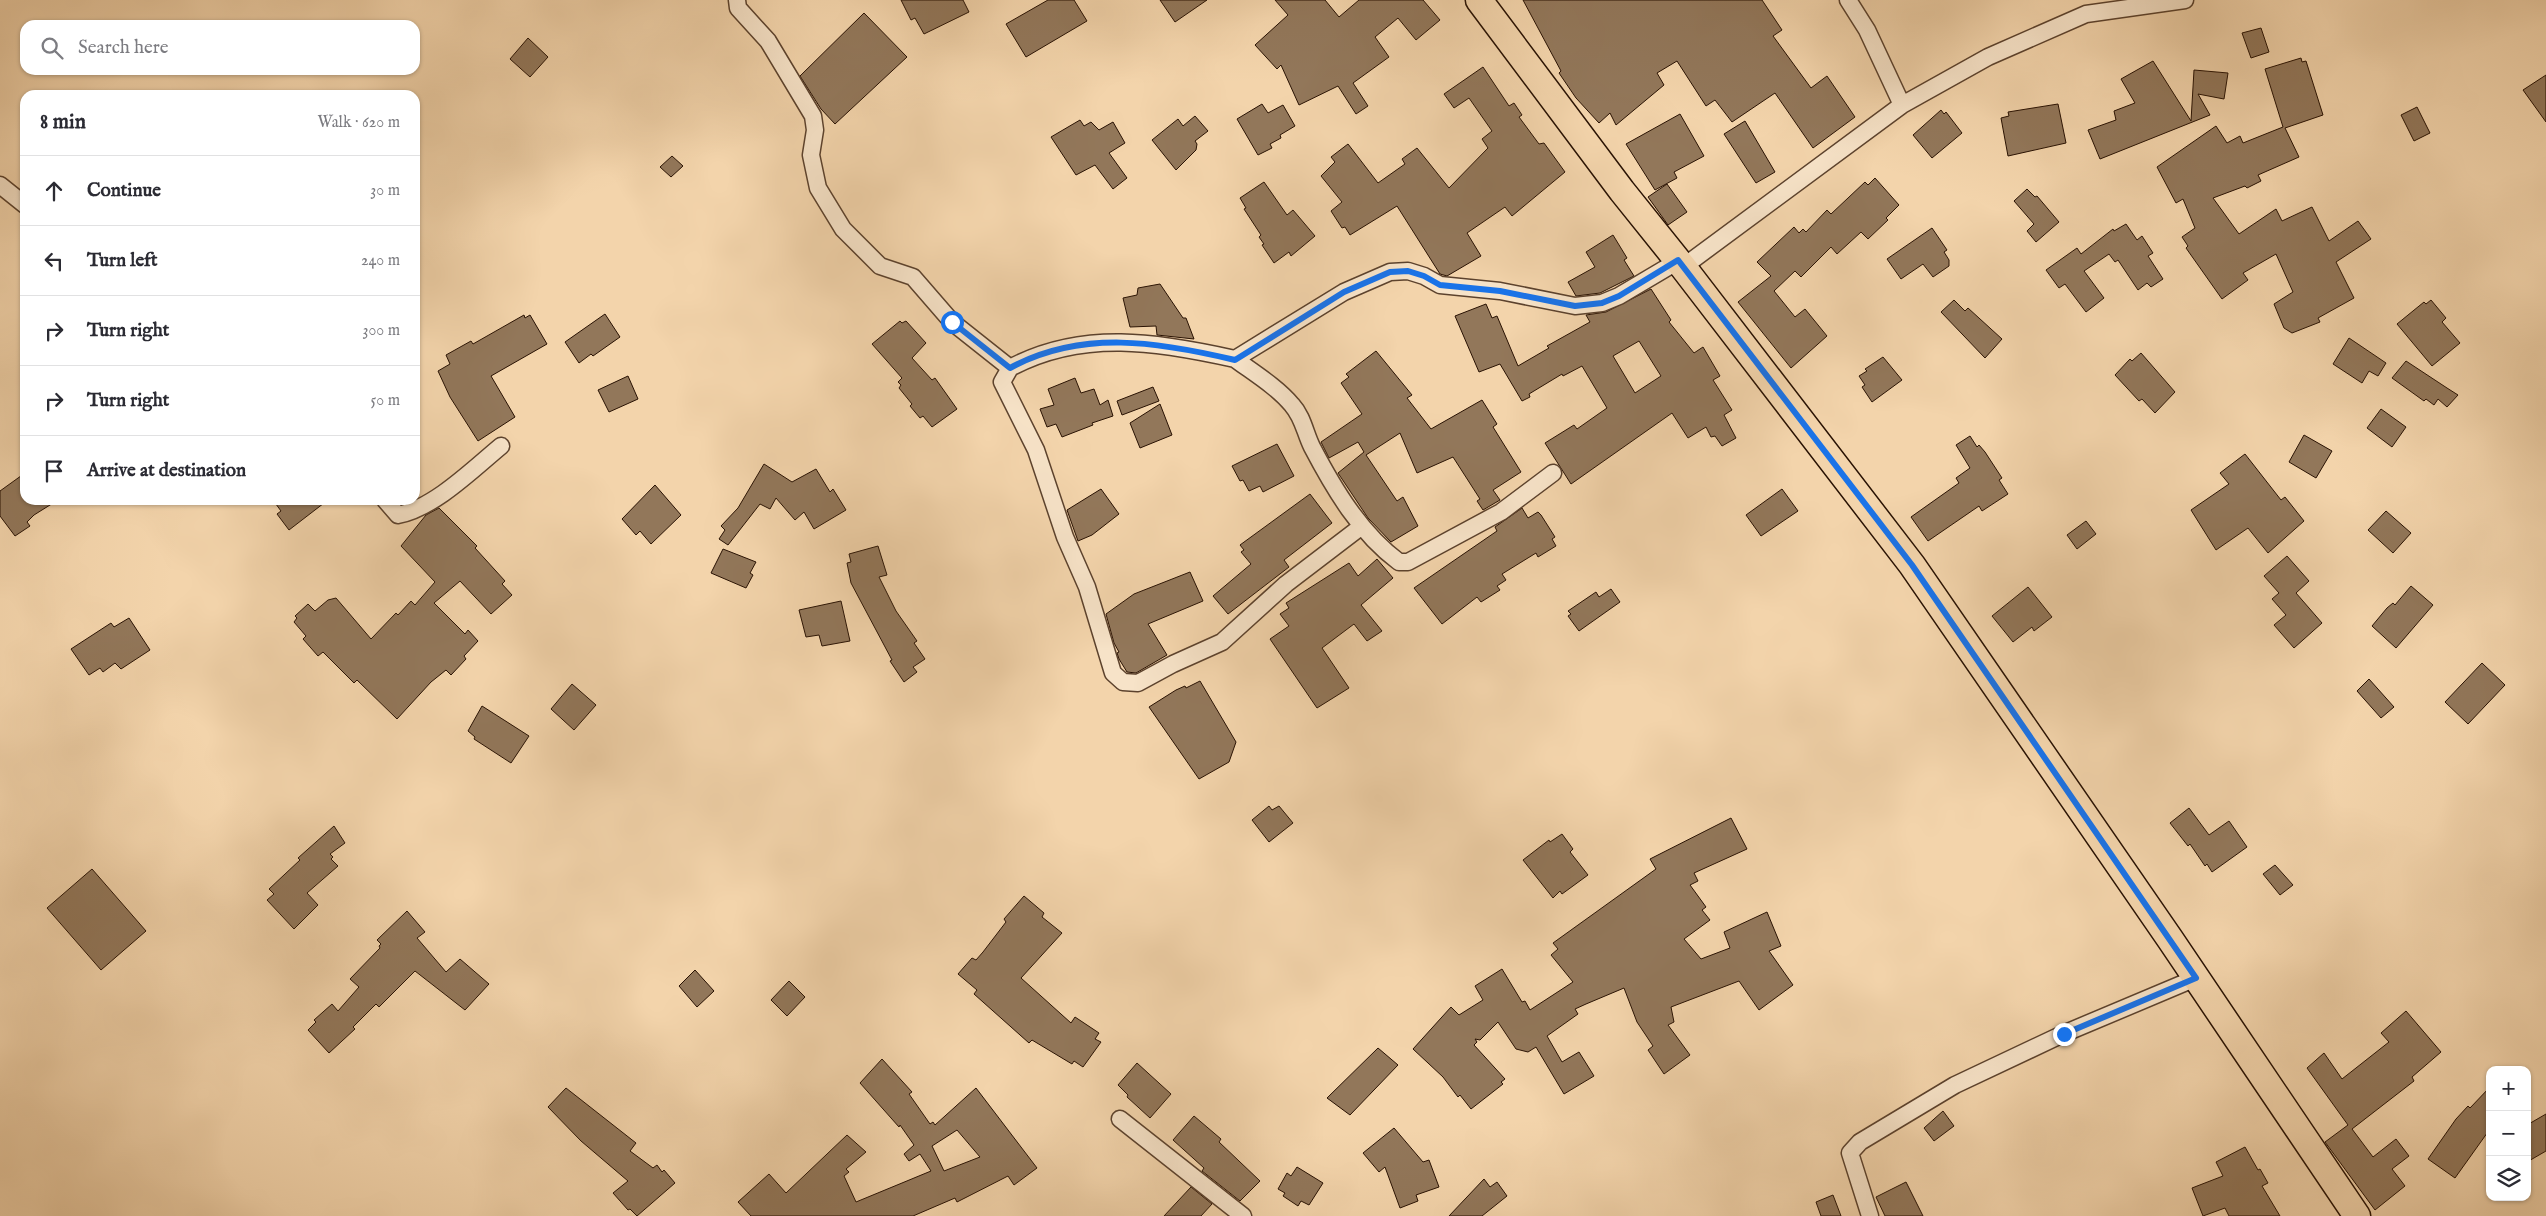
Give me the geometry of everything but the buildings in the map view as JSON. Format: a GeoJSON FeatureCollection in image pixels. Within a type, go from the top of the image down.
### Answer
{"type":"FeatureCollection","features":[{"type":"Feature","properties":{"kind":"main road"},"geometry":{"type":"LineString","coordinates":[[1479,0],[1622,191],[1681,264],[1912,565],[2196,978],[2356,1216]]}},
{"type":"Feature","properties":{"kind":"street"},"geometry":{"type":"LineString","coordinates":[[736,0],[738,8],[768,42],[813,116],[815,130],[811,155],[818,188],[843,229],[880,266],[913,277],[952,322],[1010,368]]}},
{"type":"Feature","properties":{"kind":"street"},"geometry":{"type":"LineString","coordinates":[[1848,0],[1867,30],[1902,105]]}},
{"type":"Feature","properties":{"kind":"street"},"geometry":{"type":"LineString","coordinates":[[1235,360],[1344,292],[1390,272],[1408,271],[1424,276],[1440,285],[1500,291],[1575,306],[1602,303],[1681,264],[1902,105],[1988,57],[2086,14],[2185,0]]}},
{"type":"Feature","properties":{"kind":"street"},"geometry":{"type":"LineString","coordinates":[[0,185],[20,201]]}},
{"type":"Feature","properties":{"kind":"street"},"geometry":{"type":"LineString","coordinates":[[1362,526],[1286,584],[1222,642],[1173,664],[1138,684],[1123,682],[1113,673],[1087,587],[1065,538],[1036,450],[1002,382],[1010,368],[1029,358],[1084,344],[1132,341],[1235,360],[1292,405],[1301,417],[1310,442],[1329,479],[1362,526],[1390,556],[1399,562],[1408,562],[1501,512],[1553,473]]}},
{"type":"Feature","properties":{"kind":"street"},"geometry":{"type":"LineString","coordinates":[[389,505],[398,515],[414,512],[458,481],[501,446]]}},
{"type":"Feature","properties":{"kind":"street"},"geometry":{"type":"LineString","coordinates":[[1870,1216],[1850,1153],[1860,1142],[1955,1085],[2064,1034],[2196,978]]}},
{"type":"Feature","properties":{"kind":"street"},"geometry":{"type":"LineString","coordinates":[[1120,1119],[1243,1216]]}},
{"type":"Feature","properties":{"kind":"route"},"geometry":{"type":"LineString","coordinates":[[952,322],[1010,368],[1029,358],[1084,344],[1132,341],[1181,348],[1235,360],[1344,292],[1390,272],[1408,271],[1424,276],[1440,285],[1459,289],[1500,291],[1548,299],[1575,306],[1602,303],[1619,296],[1678,260],[1912,565],[2196,978],[2064,1034]]}}]}
